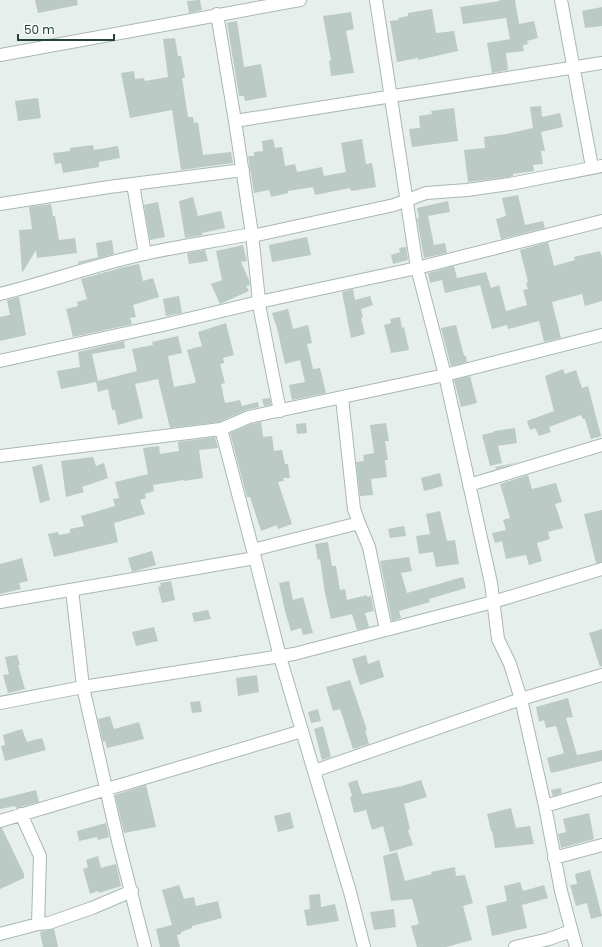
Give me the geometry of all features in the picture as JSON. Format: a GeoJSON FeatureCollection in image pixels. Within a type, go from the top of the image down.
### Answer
{"type":"FeatureCollection","features":[{"type":"Feature","properties":{"kind":"street"},"geometry":{"type":"LineString","coordinates":[[0,55],[300,0]]}},
{"type":"Feature","properties":{"kind":"street"},"geometry":{"type":"LineString","coordinates":[[376,0],[392,96],[417,268],[445,375],[491,583],[498,639],[510,664],[521,699],[545,806],[554,858],[576,947]]}},
{"type":"Feature","properties":{"kind":"street"},"geometry":{"type":"LineString","coordinates":[[0,294],[34,286],[90,268],[145,254],[252,235],[407,201],[426,193],[467,190],[510,184],[597,167],[572,68],[561,0]]}},
{"type":"Feature","properties":{"kind":"street"},"geometry":{"type":"LineString","coordinates":[[217,14],[252,235],[259,302],[280,411]]}},
{"type":"Feature","properties":{"kind":"street"},"geometry":{"type":"LineString","coordinates":[[235,121],[602,63]]}},
{"type":"Feature","properties":{"kind":"street"},"geometry":{"type":"LineString","coordinates":[[0,204],[133,184],[242,170]]}},
{"type":"Feature","properties":{"kind":"street"},"geometry":{"type":"LineString","coordinates":[[133,184],[145,254]]}},
{"type":"Feature","properties":{"kind":"street"},"geometry":{"type":"LineString","coordinates":[[0,361],[259,302],[417,268],[602,221]]}},
{"type":"Feature","properties":{"kind":"street"},"geometry":{"type":"LineString","coordinates":[[0,456],[221,429],[249,417],[445,375],[602,335]]}},
{"type":"Feature","properties":{"kind":"street"},"geometry":{"type":"LineString","coordinates":[[342,398],[354,509],[369,546],[386,630]]}},
{"type":"Feature","properties":{"kind":"street"},"geometry":{"type":"LineString","coordinates":[[221,429],[280,658],[350,892],[364,947]]}},
{"type":"Feature","properties":{"kind":"street"},"geometry":{"type":"LineString","coordinates":[[469,485],[602,445]]}},
{"type":"Feature","properties":{"kind":"street"},"geometry":{"type":"LineString","coordinates":[[0,602],[72,590],[254,554],[359,523]]}},
{"type":"Feature","properties":{"kind":"street"},"geometry":{"type":"LineString","coordinates":[[0,703],[83,687],[280,658],[493,602],[602,569]]}},
{"type":"Feature","properties":{"kind":"street"},"geometry":{"type":"LineString","coordinates":[[72,590],[83,687],[106,789],[145,947]]}},
{"type":"Feature","properties":{"kind":"street"},"geometry":{"type":"LineString","coordinates":[[314,771],[521,699],[602,675]]}},
{"type":"Feature","properties":{"kind":"street"},"geometry":{"type":"LineString","coordinates":[[0,821],[302,731]]}},
{"type":"Feature","properties":{"kind":"street"},"geometry":{"type":"LineString","coordinates":[[545,806],[602,789]]}},
{"type":"Feature","properties":{"kind":"street"},"geometry":{"type":"LineString","coordinates":[[21,814],[40,856],[38,924]]}},
{"type":"Feature","properties":{"kind":"street"},"geometry":{"type":"LineString","coordinates":[[554,858],[602,845]]}},
{"type":"Feature","properties":{"kind":"street"},"geometry":{"type":"LineString","coordinates":[[0,934],[38,924],[49,923],[92,908],[132,891]]}},
{"type":"Feature","properties":{"kind":"street"},"geometry":{"type":"LineString","coordinates":[[515,947],[549,939],[571,931]]}},
{"type":"Feature","properties":{"kind":"building"},"geometry":{"type":"Polygon","coordinates":[[[35,0],[77,0],[78,5],[38,13],[35,0]]]}},
{"type":"Feature","properties":{"kind":"building"},"geometry":{"type":"Polygon","coordinates":[[[200,0],[202,10],[189,13],[187,1],[200,0]]]}},
{"type":"Feature","properties":{"kind":"building"},"geometry":{"type":"Polygon","coordinates":[[[499,0],[515,0],[519,24],[534,21],[538,38],[527,41],[528,44],[523,45],[524,51],[506,53],[508,70],[492,73],[487,43],[510,39],[506,18],[463,24],[460,7],[500,1],[499,0]]]}},
{"type":"Feature","properties":{"kind":"building"},"geometry":{"type":"Polygon","coordinates":[[[602,7],[602,26],[585,28],[582,11],[602,7]]]}},
{"type":"Feature","properties":{"kind":"building"},"geometry":{"type":"Polygon","coordinates":[[[432,9],[436,33],[454,31],[458,51],[418,60],[418,58],[397,62],[390,21],[399,20],[398,18],[408,16],[408,13],[432,9]]]}},
{"type":"Feature","properties":{"kind":"building"},"geometry":{"type":"Polygon","coordinates":[[[351,12],[354,29],[346,31],[354,73],[331,76],[329,61],[331,60],[323,16],[351,12]]]}},
{"type":"Feature","properties":{"kind":"building"},"geometry":{"type":"Polygon","coordinates":[[[237,21],[244,67],[261,64],[267,97],[245,101],[244,96],[239,96],[227,23],[237,21]]]}},
{"type":"Feature","properties":{"kind":"building"},"geometry":{"type":"Polygon","coordinates":[[[175,38],[178,56],[181,56],[185,78],[182,78],[188,117],[193,117],[194,123],[198,122],[203,155],[231,152],[233,163],[181,170],[172,110],[130,118],[121,73],[134,71],[135,79],[144,78],[145,81],[168,77],[163,39],[175,38]]]}},
{"type":"Feature","properties":{"kind":"building"},"geometry":{"type":"Polygon","coordinates":[[[38,98],[41,118],[18,121],[15,101],[38,98]]]}},
{"type":"Feature","properties":{"kind":"building"},"geometry":{"type":"Polygon","coordinates":[[[541,106],[542,117],[560,113],[563,127],[541,132],[545,151],[541,151],[543,164],[533,165],[534,171],[513,174],[513,176],[509,177],[468,182],[464,150],[485,148],[484,137],[533,128],[530,107],[541,106]]]}},
{"type":"Feature","properties":{"kind":"building"},"geometry":{"type":"Polygon","coordinates":[[[454,108],[458,141],[412,147],[409,129],[420,128],[419,116],[432,114],[431,111],[454,108]]]}},
{"type":"Feature","properties":{"kind":"building"},"geometry":{"type":"Polygon","coordinates":[[[273,139],[275,148],[282,147],[285,166],[295,164],[297,172],[322,167],[324,176],[346,172],[341,143],[362,139],[366,164],[372,163],[376,187],[351,191],[350,188],[315,195],[313,187],[288,191],[288,193],[271,197],[269,190],[254,193],[248,156],[254,156],[254,152],[263,151],[262,141],[273,139]]]}},
{"type":"Feature","properties":{"kind":"building"},"geometry":{"type":"Polygon","coordinates":[[[93,145],[94,150],[118,146],[120,158],[99,162],[99,167],[63,173],[61,163],[55,164],[53,153],[70,151],[70,148],[93,145]]]}},
{"type":"Feature","properties":{"kind":"building"},"geometry":{"type":"Polygon","coordinates":[[[518,195],[525,225],[543,221],[545,228],[501,239],[496,219],[506,216],[502,198],[518,195]]]}},
{"type":"Feature","properties":{"kind":"building"},"geometry":{"type":"Polygon","coordinates":[[[193,197],[198,216],[221,211],[225,228],[202,233],[202,235],[185,238],[179,201],[193,197]]]}},
{"type":"Feature","properties":{"kind":"building"},"geometry":{"type":"Polygon","coordinates":[[[448,201],[450,212],[428,216],[434,245],[445,243],[447,253],[424,258],[417,218],[419,218],[417,208],[448,201]]]}},
{"type":"Feature","properties":{"kind":"building"},"geometry":{"type":"Polygon","coordinates":[[[158,202],[165,237],[150,240],[144,205],[158,202]]]}},
{"type":"Feature","properties":{"kind":"building"},"geometry":{"type":"Polygon","coordinates":[[[51,204],[53,216],[55,216],[59,240],[75,238],[77,253],[37,258],[36,250],[22,273],[19,230],[32,229],[29,207],[51,204]]]}},
{"type":"Feature","properties":{"kind":"building"},"geometry":{"type":"Polygon","coordinates":[[[307,237],[311,255],[272,262],[269,245],[307,237]]]}},
{"type":"Feature","properties":{"kind":"building"},"geometry":{"type":"Polygon","coordinates":[[[112,240],[114,254],[78,264],[78,262],[98,257],[96,243],[112,240]]]}},
{"type":"Feature","properties":{"kind":"building"},"geometry":{"type":"Polygon","coordinates":[[[548,242],[554,266],[575,260],[574,257],[600,251],[602,257],[602,301],[585,306],[582,294],[552,302],[561,338],[544,342],[539,321],[508,329],[507,325],[492,329],[480,285],[445,293],[442,280],[430,283],[428,273],[454,266],[457,278],[486,272],[491,288],[499,285],[506,311],[527,305],[523,290],[528,289],[526,283],[528,282],[520,250],[548,242]]]}},
{"type":"Feature","properties":{"kind":"building"},"geometry":{"type":"Polygon","coordinates":[[[243,245],[247,261],[241,262],[249,280],[250,285],[246,286],[249,291],[220,304],[211,284],[222,280],[216,251],[243,245]]]}},
{"type":"Feature","properties":{"kind":"building"},"geometry":{"type":"Polygon","coordinates":[[[406,247],[408,260],[393,264],[391,255],[400,252],[399,248],[406,247]]]}},
{"type":"Feature","properties":{"kind":"building"},"geometry":{"type":"Polygon","coordinates":[[[205,250],[208,261],[189,264],[187,253],[205,250]]]}},
{"type":"Feature","properties":{"kind":"building"},"geometry":{"type":"Polygon","coordinates":[[[139,264],[143,281],[153,278],[159,297],[133,305],[136,317],[130,318],[132,324],[73,337],[66,309],[78,306],[77,302],[87,299],[81,279],[139,264]]]}},
{"type":"Feature","properties":{"kind":"building"},"geometry":{"type":"Polygon","coordinates":[[[353,289],[355,300],[370,296],[373,305],[361,309],[363,318],[361,318],[365,334],[351,338],[342,292],[353,289]]]}},
{"type":"Feature","properties":{"kind":"building"},"geometry":{"type":"Polygon","coordinates":[[[179,296],[182,313],[166,316],[163,299],[179,296]]]}},
{"type":"Feature","properties":{"kind":"building"},"geometry":{"type":"Polygon","coordinates":[[[19,297],[26,335],[0,341],[0,317],[10,315],[7,300],[19,297]]]}},
{"type":"Feature","properties":{"kind":"building"},"geometry":{"type":"Polygon","coordinates":[[[288,309],[293,329],[308,325],[312,343],[307,344],[313,369],[320,368],[326,393],[292,400],[289,385],[305,382],[300,360],[285,364],[272,313],[288,309]]]}},
{"type":"Feature","properties":{"kind":"building"},"geometry":{"type":"Polygon","coordinates":[[[400,317],[402,328],[404,327],[409,350],[391,353],[384,325],[391,323],[390,319],[400,317]]]}},
{"type":"Feature","properties":{"kind":"building"},"geometry":{"type":"Polygon","coordinates":[[[226,323],[234,355],[223,358],[224,363],[220,364],[225,383],[221,384],[225,403],[240,400],[242,406],[258,402],[259,407],[246,410],[219,422],[170,428],[158,379],[135,384],[143,418],[118,425],[115,410],[112,410],[108,389],[98,392],[96,382],[61,389],[57,371],[80,367],[78,352],[124,341],[125,348],[92,354],[98,381],[137,371],[132,349],[153,345],[152,342],[178,336],[182,353],[168,356],[174,387],[194,383],[196,382],[187,350],[202,346],[198,332],[226,323]]]}},
{"type":"Feature","properties":{"kind":"building"},"geometry":{"type":"Polygon","coordinates":[[[456,325],[467,362],[451,366],[441,328],[456,325]]]}},
{"type":"Feature","properties":{"kind":"building"},"geometry":{"type":"Polygon","coordinates":[[[563,369],[565,374],[576,370],[582,388],[588,386],[601,436],[591,439],[585,419],[583,419],[581,415],[549,427],[551,432],[539,436],[535,428],[530,430],[527,421],[554,411],[545,376],[563,369]]]}},
{"type":"Feature","properties":{"kind":"building"},"geometry":{"type":"Polygon","coordinates":[[[470,376],[477,403],[461,407],[454,380],[470,376]]]}},
{"type":"Feature","properties":{"kind":"building"},"geometry":{"type":"Polygon","coordinates":[[[270,398],[271,405],[264,406],[262,399],[270,398]]]}},
{"type":"Feature","properties":{"kind":"building"},"geometry":{"type":"Polygon","coordinates":[[[261,422],[263,437],[272,436],[274,451],[282,450],[285,464],[288,464],[290,478],[283,478],[284,481],[278,482],[292,524],[278,529],[277,525],[261,531],[250,497],[247,497],[230,433],[251,424],[261,422]]]}},
{"type":"Feature","properties":{"kind":"building"},"geometry":{"type":"Polygon","coordinates":[[[306,423],[307,433],[297,434],[296,424],[306,423]]]}},
{"type":"Feature","properties":{"kind":"building"},"geometry":{"type":"Polygon","coordinates":[[[386,423],[389,441],[385,441],[388,460],[385,460],[387,477],[371,479],[373,495],[360,496],[356,462],[364,461],[363,455],[374,453],[370,425],[386,423]]]}},
{"type":"Feature","properties":{"kind":"building"},"geometry":{"type":"Polygon","coordinates":[[[515,428],[517,443],[498,446],[502,463],[490,466],[482,435],[494,431],[515,428]]]}},
{"type":"Feature","properties":{"kind":"building"},"geometry":{"type":"Polygon","coordinates":[[[215,437],[218,448],[199,450],[203,478],[153,485],[154,491],[145,494],[146,498],[140,500],[145,514],[114,523],[118,542],[54,557],[48,534],[58,532],[59,535],[70,533],[70,529],[84,526],[81,516],[115,506],[113,499],[119,498],[115,482],[148,474],[143,448],[159,446],[160,454],[179,451],[178,442],[215,437]]]}},
{"type":"Feature","properties":{"kind":"building"},"geometry":{"type":"Polygon","coordinates":[[[93,457],[96,466],[104,463],[108,478],[82,487],[84,492],[66,497],[61,461],[93,457]]]}},
{"type":"Feature","properties":{"kind":"building"},"geometry":{"type":"Polygon","coordinates":[[[519,462],[496,469],[495,467],[519,462]]]}},
{"type":"Feature","properties":{"kind":"building"},"geometry":{"type":"Polygon","coordinates":[[[42,464],[50,500],[40,503],[32,467],[42,464]]]}},
{"type":"Feature","properties":{"kind":"building"},"geometry":{"type":"Polygon","coordinates":[[[440,473],[443,486],[424,491],[421,478],[440,473]]]}},
{"type":"Feature","properties":{"kind":"building"},"geometry":{"type":"Polygon","coordinates":[[[528,475],[532,489],[556,483],[562,502],[555,504],[563,528],[548,532],[550,539],[537,543],[542,561],[529,565],[526,555],[506,559],[502,541],[495,543],[492,533],[506,530],[503,520],[510,518],[500,484],[528,475]]]}},
{"type":"Feature","properties":{"kind":"building"},"geometry":{"type":"Polygon","coordinates":[[[602,510],[602,562],[596,563],[584,514],[602,510]]]}},
{"type":"Feature","properties":{"kind":"building"},"geometry":{"type":"Polygon","coordinates":[[[440,511],[447,541],[455,540],[459,564],[436,567],[433,552],[419,554],[416,536],[430,534],[426,514],[440,511]]]}},
{"type":"Feature","properties":{"kind":"building"},"geometry":{"type":"Polygon","coordinates":[[[404,526],[406,536],[390,538],[388,529],[404,526]]]}},
{"type":"Feature","properties":{"kind":"building"},"geometry":{"type":"Polygon","coordinates":[[[328,542],[332,566],[336,566],[340,590],[345,589],[347,600],[367,595],[367,597],[371,596],[374,611],[365,613],[369,627],[357,630],[352,614],[331,619],[325,593],[320,559],[318,560],[315,544],[328,542]]]}},
{"type":"Feature","properties":{"kind":"building"},"geometry":{"type":"Polygon","coordinates":[[[152,551],[156,565],[132,572],[128,558],[152,551]]]}},
{"type":"Feature","properties":{"kind":"building"},"geometry":{"type":"Polygon","coordinates":[[[409,557],[412,571],[401,573],[407,593],[463,577],[466,588],[429,599],[430,602],[399,611],[401,618],[392,621],[380,561],[409,557]]]}},
{"type":"Feature","properties":{"kind":"building"},"geometry":{"type":"Polygon","coordinates":[[[22,558],[28,581],[19,583],[21,589],[0,594],[0,564],[22,558]]]}},
{"type":"Feature","properties":{"kind":"building"},"geometry":{"type":"Polygon","coordinates":[[[171,581],[175,600],[162,603],[158,587],[161,586],[160,583],[171,581]]]}},
{"type":"Feature","properties":{"kind":"building"},"geometry":{"type":"Polygon","coordinates":[[[289,581],[293,600],[303,597],[313,633],[303,635],[301,628],[291,631],[279,583],[289,581]]]}},
{"type":"Feature","properties":{"kind":"building"},"geometry":{"type":"Polygon","coordinates":[[[208,610],[211,619],[194,622],[192,613],[208,610]]]}},
{"type":"Feature","properties":{"kind":"building"},"geometry":{"type":"Polygon","coordinates":[[[154,627],[158,641],[136,646],[132,632],[154,627]]]}},
{"type":"Feature","properties":{"kind":"building"},"geometry":{"type":"Polygon","coordinates":[[[602,629],[602,666],[600,667],[589,633],[602,629]]]}},
{"type":"Feature","properties":{"kind":"building"},"geometry":{"type":"Polygon","coordinates":[[[17,655],[20,665],[18,665],[25,689],[8,693],[3,675],[9,674],[5,657],[17,655]]]}},
{"type":"Feature","properties":{"kind":"building"},"geometry":{"type":"Polygon","coordinates":[[[366,655],[368,664],[379,660],[384,677],[360,685],[352,659],[366,655]]]}},
{"type":"Feature","properties":{"kind":"building"},"geometry":{"type":"Polygon","coordinates":[[[257,675],[259,692],[238,696],[236,678],[257,675]]]}},
{"type":"Feature","properties":{"kind":"building"},"geometry":{"type":"Polygon","coordinates":[[[350,680],[367,730],[365,730],[369,744],[353,749],[340,709],[333,711],[326,687],[350,680]]]}},
{"type":"Feature","properties":{"kind":"building"},"geometry":{"type":"Polygon","coordinates":[[[568,698],[573,717],[566,718],[577,755],[602,750],[602,761],[551,773],[547,758],[564,753],[556,726],[546,728],[544,720],[539,722],[536,707],[568,698]]]}},
{"type":"Feature","properties":{"kind":"building"},"geometry":{"type":"Polygon","coordinates":[[[200,701],[202,712],[192,713],[190,702],[200,701]]]}},
{"type":"Feature","properties":{"kind":"building"},"geometry":{"type":"Polygon","coordinates":[[[318,709],[321,721],[311,723],[308,712],[318,709]]]}},
{"type":"Feature","properties":{"kind":"building"},"geometry":{"type":"Polygon","coordinates":[[[110,716],[114,729],[139,722],[144,739],[107,748],[105,741],[103,742],[98,719],[110,716]]]}},
{"type":"Feature","properties":{"kind":"building"},"geometry":{"type":"Polygon","coordinates":[[[323,726],[331,757],[322,760],[314,729],[323,726]]]}},
{"type":"Feature","properties":{"kind":"building"},"geometry":{"type":"Polygon","coordinates":[[[22,729],[27,742],[42,738],[46,750],[5,761],[1,746],[5,745],[3,735],[22,729]]]}},
{"type":"Feature","properties":{"kind":"building"},"geometry":{"type":"Polygon","coordinates":[[[357,780],[362,794],[402,786],[421,780],[427,797],[404,804],[410,829],[408,830],[413,845],[390,852],[383,826],[372,830],[366,810],[354,813],[350,797],[352,796],[348,783],[357,780]]]}},
{"type":"Feature","properties":{"kind":"building"},"geometry":{"type":"Polygon","coordinates":[[[146,785],[156,827],[124,833],[115,795],[146,785]]]}},
{"type":"Feature","properties":{"kind":"building"},"geometry":{"type":"Polygon","coordinates":[[[561,788],[562,793],[553,796],[551,790],[561,788]]]}},
{"type":"Feature","properties":{"kind":"building"},"geometry":{"type":"Polygon","coordinates":[[[36,790],[39,802],[16,808],[15,806],[0,809],[0,799],[36,790]]]}},
{"type":"Feature","properties":{"kind":"building"},"geometry":{"type":"Polygon","coordinates":[[[511,808],[516,828],[530,826],[534,844],[495,848],[487,814],[511,808]]]}},
{"type":"Feature","properties":{"kind":"building"},"geometry":{"type":"Polygon","coordinates":[[[290,812],[294,828],[278,832],[274,816],[290,812]]]}},
{"type":"Feature","properties":{"kind":"building"},"geometry":{"type":"Polygon","coordinates":[[[589,813],[594,839],[561,848],[558,834],[566,832],[563,819],[589,813]]]}},
{"type":"Feature","properties":{"kind":"building"},"geometry":{"type":"Polygon","coordinates":[[[106,823],[109,837],[98,840],[97,837],[79,841],[77,831],[106,823]]]}},
{"type":"Feature","properties":{"kind":"building"},"geometry":{"type":"Polygon","coordinates":[[[0,828],[2,828],[24,874],[24,878],[0,889],[0,828]]]}},
{"type":"Feature","properties":{"kind":"building"},"geometry":{"type":"Polygon","coordinates":[[[397,852],[405,881],[432,874],[431,872],[455,867],[456,876],[465,875],[473,903],[463,906],[472,940],[446,947],[417,947],[411,926],[419,924],[412,899],[391,901],[383,856],[397,852]]]}},
{"type":"Feature","properties":{"kind":"building"},"geometry":{"type":"Polygon","coordinates":[[[98,856],[101,868],[116,864],[121,886],[99,893],[98,891],[90,894],[83,869],[88,867],[86,860],[98,856]]]}},
{"type":"Feature","properties":{"kind":"building"},"geometry":{"type":"Polygon","coordinates":[[[590,870],[602,916],[591,919],[587,903],[576,906],[570,885],[577,884],[575,874],[590,870]]]}},
{"type":"Feature","properties":{"kind":"building"},"geometry":{"type":"Polygon","coordinates":[[[520,882],[523,891],[544,885],[548,898],[522,905],[527,928],[492,936],[486,906],[507,901],[504,886],[520,882]]]}},
{"type":"Feature","properties":{"kind":"building"},"geometry":{"type":"Polygon","coordinates":[[[179,885],[184,899],[194,897],[196,906],[218,901],[222,918],[192,926],[192,928],[181,932],[181,934],[177,935],[180,947],[160,947],[156,929],[172,925],[162,890],[179,885]]]}},
{"type":"Feature","properties":{"kind":"building"},"geometry":{"type":"Polygon","coordinates":[[[320,894],[321,907],[335,904],[339,921],[307,926],[304,910],[310,909],[309,895],[320,894]]]}},
{"type":"Feature","properties":{"kind":"building"},"geometry":{"type":"Polygon","coordinates":[[[394,909],[396,927],[374,930],[370,912],[394,909]]]}},
{"type":"Feature","properties":{"kind":"building"},"geometry":{"type":"Polygon","coordinates":[[[54,929],[58,947],[43,947],[40,932],[54,929]]]}}]}
